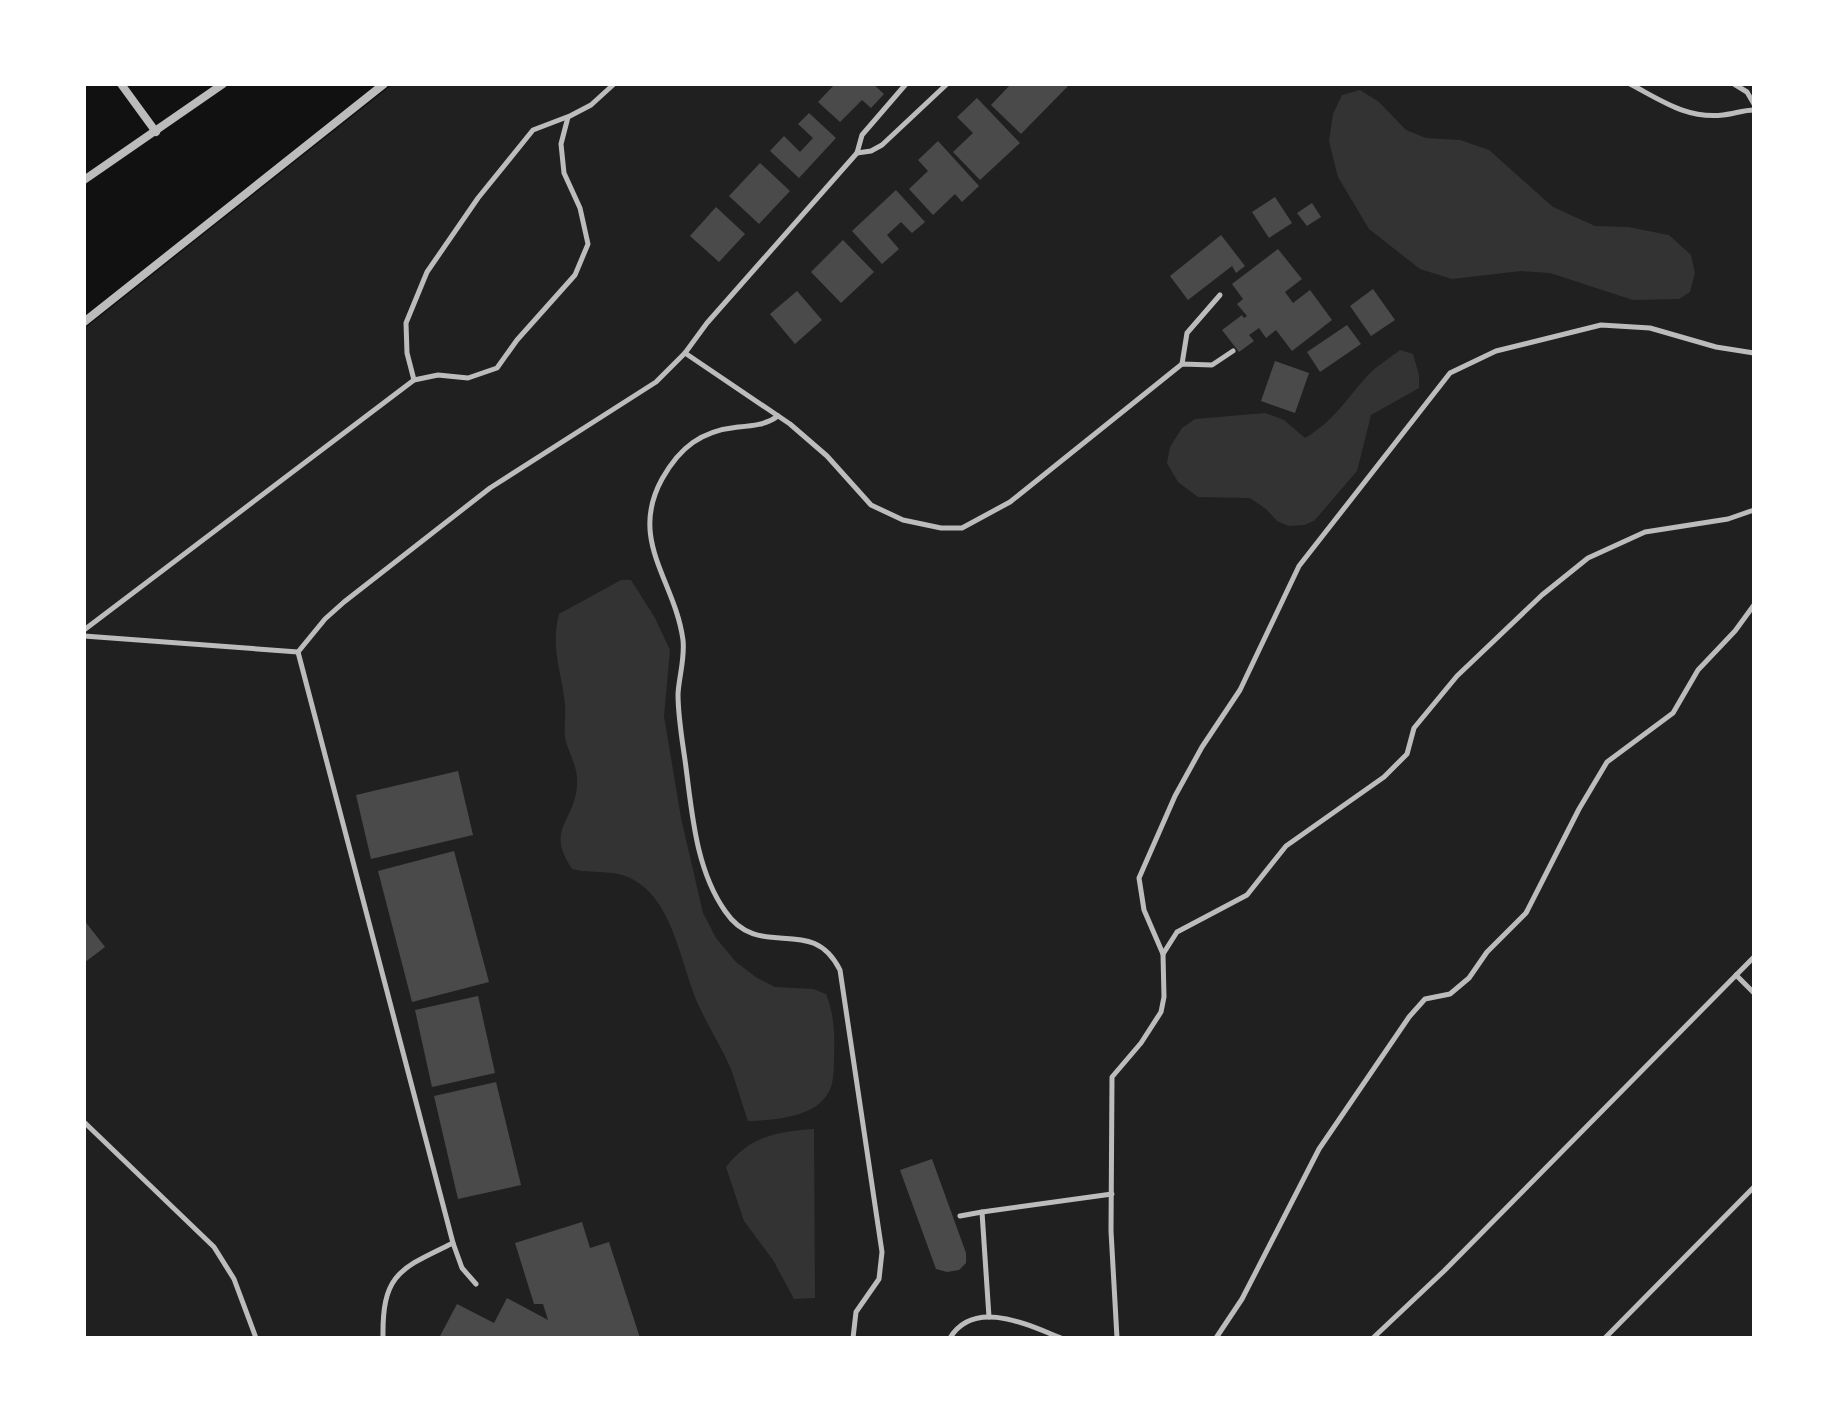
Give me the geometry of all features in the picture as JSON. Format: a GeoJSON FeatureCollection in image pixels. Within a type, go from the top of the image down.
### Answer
{"type":"FeatureCollection","features":[{"type":"Feature","properties":{"kind":"street"},"geometry":{"type":"LineString","coordinates":[[121,84],[156,132]]}},
{"type":"Feature","properties":{"kind":"street"},"geometry":{"type":"LineString","coordinates":[[84,180],[223,84]]}},
{"type":"Feature","properties":{"kind":"street"},"geometry":{"type":"LineString","coordinates":[[84,322],[384,84]]}},
{"type":"Feature","properties":{"kind":"lane"},"geometry":{"type":"LineString","coordinates":[[414,380],[407,353],[406,323],[427,272],[478,198],[533,130],[591,105],[614,84]]}},
{"type":"Feature","properties":{"kind":"lane"},"geometry":{"type":"LineString","coordinates":[[298,652],[325,619],[344,602],[490,488],[656,382],[685,353],[707,323],[857,153],[862,135],[906,84]]}},
{"type":"Feature","properties":{"kind":"lane"},"geometry":{"type":"LineString","coordinates":[[857,153],[882,145],[947,84]]}},
{"type":"Feature","properties":{"kind":"lane"},"geometry":{"type":"LineString","coordinates":[[1630,84],[1685,113],[1724,115],[1754,107],[1747,92],[1734,84]]}},
{"type":"Feature","properties":{"kind":"lane"},"geometry":{"type":"LineString","coordinates":[[84,630],[414,380],[438,375],[468,378],[497,368],[517,340],[575,275],[588,244],[580,208],[564,173],[561,144],[568,117]]}},
{"type":"Feature","properties":{"kind":"lane"},"geometry":{"type":"LineString","coordinates":[[1182,364],[1187,333],[1220,295]]}},
{"type":"Feature","properties":{"kind":"lane"},"geometry":{"type":"LineString","coordinates":[[1117,1338],[1112,1077],[1141,1043],[1161,1012],[1164,997],[1163,954],[1144,910],[1139,878],[1175,796],[1202,747],[1240,690],[1299,566],[1450,373],[1496,351],[1601,325],[1650,328],[1716,347],[1754,353]]}},
{"type":"Feature","properties":{"kind":"lane"},"geometry":{"type":"LineString","coordinates":[[685,353],[778,416],[827,456],[871,505],[924,526],[962,528],[1010,502],[1182,364],[1212,365],[1233,351]]}},
{"type":"Feature","properties":{"kind":"lane"},"geometry":{"type":"LineString","coordinates":[[778,416],[764,423],[706,433],[684,447],[662,479],[648,520],[652,550],[680,621],[683,640],[678,696],[694,826],[706,875],[724,910],[737,927],[758,937],[816,943],[835,959],[840,970],[882,1252],[879,1279],[856,1312],[853,1338]]}},
{"type":"Feature","properties":{"kind":"lane"},"geometry":{"type":"LineString","coordinates":[[1163,954],[1177,932],[1247,895],[1286,846],[1384,777],[1407,754],[1414,728],[1457,676],[1542,595],[1588,558],[1645,532],[1728,519],[1754,510]]}},
{"type":"Feature","properties":{"kind":"lane"},"geometry":{"type":"LineString","coordinates":[[1216,1338],[1242,1299],[1319,1149],[1409,1017],[1425,999],[1450,994],[1460,986],[1487,952],[1526,913],[1579,809],[1607,762],[1673,713],[1698,670],[1735,631],[1754,605]]}},
{"type":"Feature","properties":{"kind":"lane"},"geometry":{"type":"LineString","coordinates":[[84,636],[298,652]]}},
{"type":"Feature","properties":{"kind":"lane"},"geometry":{"type":"LineString","coordinates":[[298,652],[453,1243],[462,1268],[476,1284]]}},
{"type":"Feature","properties":{"kind":"lane"},"geometry":{"type":"LineString","coordinates":[[1373,1338],[1444,1271],[1754,957]]}},
{"type":"Feature","properties":{"kind":"lane"},"geometry":{"type":"LineString","coordinates":[[1748,963],[1754,969]]}},
{"type":"Feature","properties":{"kind":"lane"},"geometry":{"type":"LineString","coordinates":[[1736,975],[1754,993]]}},
{"type":"Feature","properties":{"kind":"lane"},"geometry":{"type":"LineString","coordinates":[[84,1122],[214,1247],[234,1279],[256,1338]]}},
{"type":"Feature","properties":{"kind":"lane"},"geometry":{"type":"LineString","coordinates":[[1605,1338],[1754,1187]]}},
{"type":"Feature","properties":{"kind":"lane"},"geometry":{"type":"LineString","coordinates":[[960,1216],[1112,1194]]}},
{"type":"Feature","properties":{"kind":"lane"},"geometry":{"type":"LineString","coordinates":[[982,1212],[989,1317]]}},
{"type":"Feature","properties":{"kind":"lane"},"geometry":{"type":"LineString","coordinates":[[383,1338],[382,1308],[391,1282],[409,1264],[453,1243]]}},
{"type":"Feature","properties":{"kind":"lane"},"geometry":{"type":"LineString","coordinates":[[950,1338],[966,1321],[989,1317],[1003,1318],[1061,1338]]}},
{"type":"Feature","properties":{"kind":"shaded area"},"geometry":{"type":"Polygon","coordinates":[[[393,84],[1754,84],[1754,1338],[84,1338],[84,329],[393,84]]]}},
{"type":"Feature","properties":{"kind":"shaded area"},"geometry":{"type":"Polygon","coordinates":[[[1360,90],[1379,102],[1406,130],[1426,138],[1460,140],[1489,150],[1553,207],[1595,226],[1628,227],[1669,235],[1691,255],[1695,273],[1690,292],[1679,299],[1633,300],[1550,273],[1521,271],[1452,279],[1420,269],[1369,229],[1338,177],[1329,141],[1333,114],[1342,95],[1360,90]]]}},
{"type":"Feature","properties":{"kind":"shaded area"},"geometry":{"type":"Polygon","coordinates":[[[1400,350],[1413,354],[1419,388],[1371,415],[1357,471],[1314,521],[1289,526],[1277,521],[1250,498],[1198,497],[1178,482],[1167,463],[1170,447],[1182,428],[1195,419],[1265,413],[1284,420],[1305,438],[1332,417],[1373,371],[1400,350]]]}},
{"type":"Feature","properties":{"kind":"shaded area"},"geometry":{"type":"Polygon","coordinates":[[[621,580],[631,580],[655,618],[670,650],[664,716],[681,818],[703,913],[716,938],[736,962],[757,978],[775,987],[813,989],[826,994],[829,1002],[834,1040],[831,1087],[817,1105],[807,1111],[770,1120],[748,1121],[731,1069],[700,1008],[675,937],[658,903],[632,879],[618,874],[572,869],[564,855],[561,833],[573,804],[577,778],[565,738],[565,705],[556,649],[559,614],[621,580]]]}},
{"type":"Feature","properties":{"kind":"shaded area"},"geometry":{"type":"Polygon","coordinates":[[[814,1129],[815,1298],[794,1299],[773,1260],[744,1221],[726,1167],[754,1142],[788,1132],[814,1129]]]}},
{"type":"Feature","properties":{"kind":"building"},"geometry":{"type":"Polygon","coordinates":[[[835,84],[873,84],[884,94],[871,108],[862,100],[840,122],[818,102],[835,84]]]}},
{"type":"Feature","properties":{"kind":"building"},"geometry":{"type":"Polygon","coordinates":[[[1011,84],[1070,84],[1021,134],[991,105],[1011,84]]]}},
{"type":"Feature","properties":{"kind":"building"},"geometry":{"type":"Polygon","coordinates":[[[977,98],[1020,143],[980,180],[953,152],[973,133],[957,117],[977,98]]]}},
{"type":"Feature","properties":{"kind":"building"},"geometry":{"type":"Polygon","coordinates":[[[809,113],[836,138],[799,178],[770,151],[784,136],[800,152],[813,138],[798,124],[809,113]]]}},
{"type":"Feature","properties":{"kind":"building"},"geometry":{"type":"Polygon","coordinates":[[[938,141],[979,186],[962,202],[955,194],[933,215],[909,189],[928,171],[918,160],[938,141]]]}},
{"type":"Feature","properties":{"kind":"building"},"geometry":{"type":"Polygon","coordinates":[[[760,163],[790,191],[759,224],[729,196],[760,163]]]}},
{"type":"Feature","properties":{"kind":"building"},"geometry":{"type":"Polygon","coordinates":[[[896,190],[925,222],[912,233],[901,222],[887,235],[899,249],[882,264],[852,231],[896,190]]]}},
{"type":"Feature","properties":{"kind":"building"},"geometry":{"type":"Polygon","coordinates":[[[1275,197],[1292,223],[1269,238],[1252,212],[1275,197]]]}},
{"type":"Feature","properties":{"kind":"building"},"geometry":{"type":"Polygon","coordinates":[[[1312,203],[1321,217],[1307,226],[1297,213],[1312,203]]]}},
{"type":"Feature","properties":{"kind":"building"},"geometry":{"type":"Polygon","coordinates":[[[716,207],[745,234],[719,262],[690,236],[716,207]]]}},
{"type":"Feature","properties":{"kind":"building"},"geometry":{"type":"Polygon","coordinates":[[[1221,235],[1245,266],[1236,273],[1232,266],[1188,300],[1170,276],[1221,235]]]}},
{"type":"Feature","properties":{"kind":"building"},"geometry":{"type":"Polygon","coordinates":[[[843,240],[874,272],[841,303],[811,272],[843,240]]]}},
{"type":"Feature","properties":{"kind":"building"},"geometry":{"type":"Polygon","coordinates":[[[1278,249],[1302,279],[1285,292],[1293,303],[1310,290],[1332,320],[1292,351],[1276,330],[1266,338],[1259,328],[1249,335],[1254,341],[1239,352],[1222,330],[1242,315],[1244,318],[1247,316],[1237,304],[1243,299],[1232,284],[1278,249]]]}},
{"type":"Feature","properties":{"kind":"building"},"geometry":{"type":"Polygon","coordinates":[[[1373,289],[1395,320],[1371,336],[1350,306],[1373,289]]]}},
{"type":"Feature","properties":{"kind":"building"},"geometry":{"type":"Polygon","coordinates":[[[797,291],[822,320],[795,344],[770,314],[797,291]]]}},
{"type":"Feature","properties":{"kind":"building"},"geometry":{"type":"Polygon","coordinates":[[[1347,325],[1361,344],[1320,372],[1307,352],[1347,325]]]}},
{"type":"Feature","properties":{"kind":"building"},"geometry":{"type":"Polygon","coordinates":[[[1275,361],[1309,373],[1295,413],[1261,401],[1275,361]]]}},
{"type":"Feature","properties":{"kind":"building"},"geometry":{"type":"Polygon","coordinates":[[[458,771],[473,835],[371,859],[356,795],[458,771]]]}},
{"type":"Feature","properties":{"kind":"building"},"geometry":{"type":"Polygon","coordinates":[[[454,851],[489,982],[412,1002],[378,871],[454,851]]]}},
{"type":"Feature","properties":{"kind":"building"},"geometry":{"type":"Polygon","coordinates":[[[84,920],[105,947],[84,963],[84,920]]]}},
{"type":"Feature","properties":{"kind":"building"},"geometry":{"type":"Polygon","coordinates":[[[478,996],[495,1073],[432,1087],[415,1010],[478,996]]]}},
{"type":"Feature","properties":{"kind":"building"},"geometry":{"type":"Polygon","coordinates":[[[496,1082],[521,1185],[458,1199],[434,1096],[496,1082]]]}},
{"type":"Feature","properties":{"kind":"building"},"geometry":{"type":"Polygon","coordinates":[[[932,1159],[966,1253],[966,1263],[959,1270],[947,1272],[936,1269],[900,1170],[932,1159]]]}},
{"type":"Feature","properties":{"kind":"building"},"geometry":{"type":"Polygon","coordinates":[[[582,1222],[590,1248],[609,1242],[640,1338],[439,1338],[457,1304],[494,1323],[507,1298],[548,1320],[543,1304],[534,1304],[515,1243],[582,1222]]]}}]}
